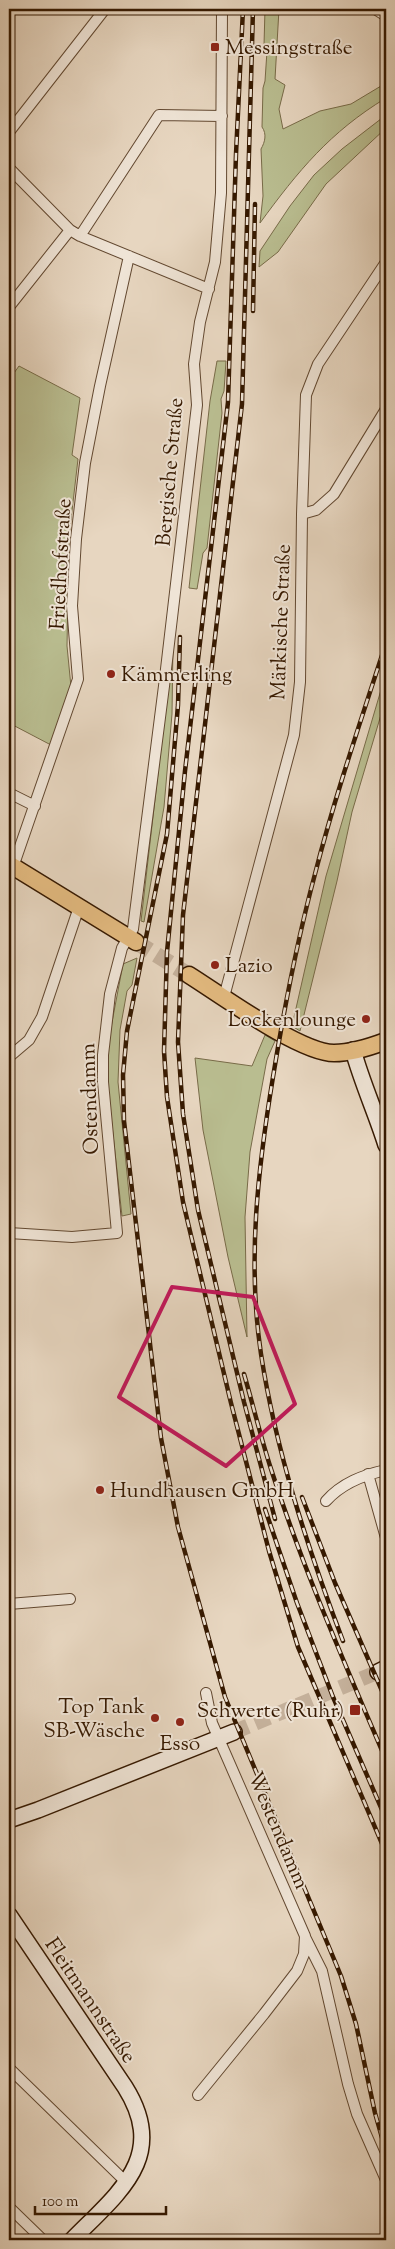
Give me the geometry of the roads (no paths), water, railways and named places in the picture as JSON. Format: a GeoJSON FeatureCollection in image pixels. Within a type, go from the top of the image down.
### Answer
{"type":"FeatureCollection","features":[{"type":"Feature","properties":{"kind":"main road"},"geometry":{"type":"LineString","coordinates":[[11,865],[133,940]]}},
{"type":"Feature","properties":{"kind":"main road"},"geometry":{"type":"LineString","coordinates":[[189,975],[305,1047],[333,1053],[386,1041]]}},
{"type":"Feature","properties":{"kind":"street"},"geometry":{"type":"LineString","coordinates":[[9,132],[105,9]]}},
{"type":"Feature","properties":{"kind":"street","name":"Bergische Straße"},"geometry":{"type":"LineString","coordinates":[[133,940],[197,405],[194,364],[200,322],[215,262],[221,193],[222,9]]}},
{"type":"Feature","properties":{"kind":"street"},"geometry":{"type":"LineString","coordinates":[[375,9],[386,16]]}},
{"type":"Feature","properties":{"kind":"street"},"geometry":{"type":"LineString","coordinates":[[80,236],[159,115],[222,116]]}},
{"type":"Feature","properties":{"kind":"street"},"geometry":{"type":"LineString","coordinates":[[9,168],[70,230],[80,236],[208,289]]}},
{"type":"Feature","properties":{"kind":"street"},"geometry":{"type":"LineString","coordinates":[[9,307],[70,230]]}},
{"type":"Feature","properties":{"kind":"street","name":"Friedhofstraße"},"geometry":{"type":"LineString","coordinates":[[11,865],[35,806],[78,679],[72,606],[77,529],[98,396],[129,256]]}},
{"type":"Feature","properties":{"kind":"street","name":"Märkische Straße"},"geometry":{"type":"LineString","coordinates":[[224,997],[294,735],[300,682],[304,409],[311,378],[318,364],[386,262]]}},
{"type":"Feature","properties":{"kind":"street"},"geometry":{"type":"LineString","coordinates":[[302,514],[316,510],[334,494],[386,409]]}},
{"type":"Feature","properties":{"kind":"street"},"geometry":{"type":"LineString","coordinates":[[9,793],[35,806]]}},
{"type":"Feature","properties":{"kind":"street"},"geometry":{"type":"LineString","coordinates":[[9,1057],[30,1040],[42,1018],[79,907]]}},
{"type":"Feature","properties":{"kind":"street","name":"Ostendamm"},"geometry":{"type":"LineString","coordinates":[[9,1233],[72,1237],[117,1233],[103,1082],[103,1055],[110,994],[122,948],[133,940]]}},
{"type":"Feature","properties":{"kind":"street"},"geometry":{"type":"LineString","coordinates":[[353,1050],[359,1074],[368,1092],[386,1145]]}},
{"type":"Feature","properties":{"kind":"street"},"geometry":{"type":"LineString","coordinates":[[326,1501],[337,1489],[368,1474],[386,1470]]}},
{"type":"Feature","properties":{"kind":"street"},"geometry":{"type":"LineString","coordinates":[[368,1474],[386,1538]]}},
{"type":"Feature","properties":{"kind":"street"},"geometry":{"type":"LineString","coordinates":[[9,1604],[70,1599]]}},
{"type":"Feature","properties":{"kind":"street"},"geometry":{"type":"LineString","coordinates":[[206,1693],[212,1723],[219,1738]]}},
{"type":"Feature","properties":{"kind":"street"},"geometry":{"type":"LineString","coordinates":[[9,1820],[234,1732]]}},
{"type":"Feature","properties":{"kind":"street","name":"Westendamm"},"geometry":{"type":"LineString","coordinates":[[219,1738],[322,1971],[348,2084],[357,2114],[386,2180]]}},
{"type":"Feature","properties":{"kind":"street","name":"Fleitmannstraße"},"geometry":{"type":"LineString","coordinates":[[9,1915],[132,2098],[141,2128],[140,2147],[135,2169],[127,2183]]}},
{"type":"Feature","properties":{"kind":"street"},"geometry":{"type":"LineString","coordinates":[[198,2095],[264,2014],[296,1971],[304,1954],[305,1936]]}},
{"type":"Feature","properties":{"kind":"street"},"geometry":{"type":"LineString","coordinates":[[11,2074],[127,2183],[72,2240]]}},
{"type":"Feature","properties":{"kind":"street"},"geometry":{"type":"LineString","coordinates":[[9,2207],[44,2240]]}},
{"type":"Feature","properties":{"kind":"tunnel"},"geometry":{"type":"LineString","coordinates":[[136,942],[189,975]]}},
{"type":"Feature","properties":{"kind":"tunnel"},"geometry":{"type":"LineString","coordinates":[[234,1732],[378,1672]]}},
{"type":"Feature","properties":{"kind":"railway"},"geometry":{"type":"LineString","coordinates":[[243,9],[228,402],[185,771],[167,952],[164,1051],[167,1097],[183,1202],[269,1551],[298,1647],[386,1853]]}},
{"type":"Feature","properties":{"kind":"railway"},"geometry":{"type":"LineString","coordinates":[[253,9],[242,404],[183,915],[178,1042],[183,1114],[198,1210],[244,1402],[275,1519]]}},
{"type":"Feature","properties":{"kind":"railway"},"geometry":{"type":"LineString","coordinates":[[253,311],[255,204]]}},
{"type":"Feature","properties":{"kind":"railway"},"geometry":{"type":"LineString","coordinates":[[180,637],[178,705],[167,834],[127,1031],[123,1075],[124,1121],[161,1438],[178,1527],[225,1697],[341,1976],[356,2024],[375,2113],[386,2152]]}},
{"type":"Feature","properties":{"kind":"railway"},"geometry":{"type":"LineString","coordinates":[[343,1641],[294,1500],[267,1391],[257,1319],[255,1284],[256,1215],[273,1077],[302,924],[331,816],[386,643]]}},
{"type":"Feature","properties":{"kind":"railway"},"geometry":{"type":"LineString","coordinates":[[244,1374],[283,1506],[325,1616],[386,1760]]}},
{"type":"Feature","properties":{"kind":"railway"},"geometry":{"type":"LineString","coordinates":[[302,1497],[335,1583],[386,1700]]}},
{"type":"Feature","properties":{"kind":"railway"},"geometry":{"type":"LineString","coordinates":[[265,1509],[297,1603],[333,1697],[386,1819]]}},
{"type":"Feature","properties":{"kind":"place","name":"Messingstraße"},"geometry":{"type":"Point","coordinates":[215,47]}},
{"type":"Feature","properties":{"kind":"place","name":"Kämmerling"},"geometry":{"type":"Point","coordinates":[111,674]}},
{"type":"Feature","properties":{"kind":"place","name":"Lazio"},"geometry":{"type":"Point","coordinates":[215,965]}},
{"type":"Feature","properties":{"kind":"place","name":"Lockenlounge"},"geometry":{"type":"Point","coordinates":[366,1019]}},
{"type":"Feature","properties":{"kind":"place","name":"Hundhausen GmbH"},"geometry":{"type":"Point","coordinates":[100,1490]}},
{"type":"Feature","properties":{"kind":"place","name":"Schwerte (Ruhr)"},"geometry":{"type":"Point","coordinates":[355,1710]}},
{"type":"Feature","properties":{"kind":"place","name":"Top Tank SB-Wäsche"},"geometry":{"type":"Point","coordinates":[155,1718]}},
{"type":"Feature","properties":{"kind":"place","name":"Esso"},"geometry":{"type":"Point","coordinates":[180,1722]}}]}
